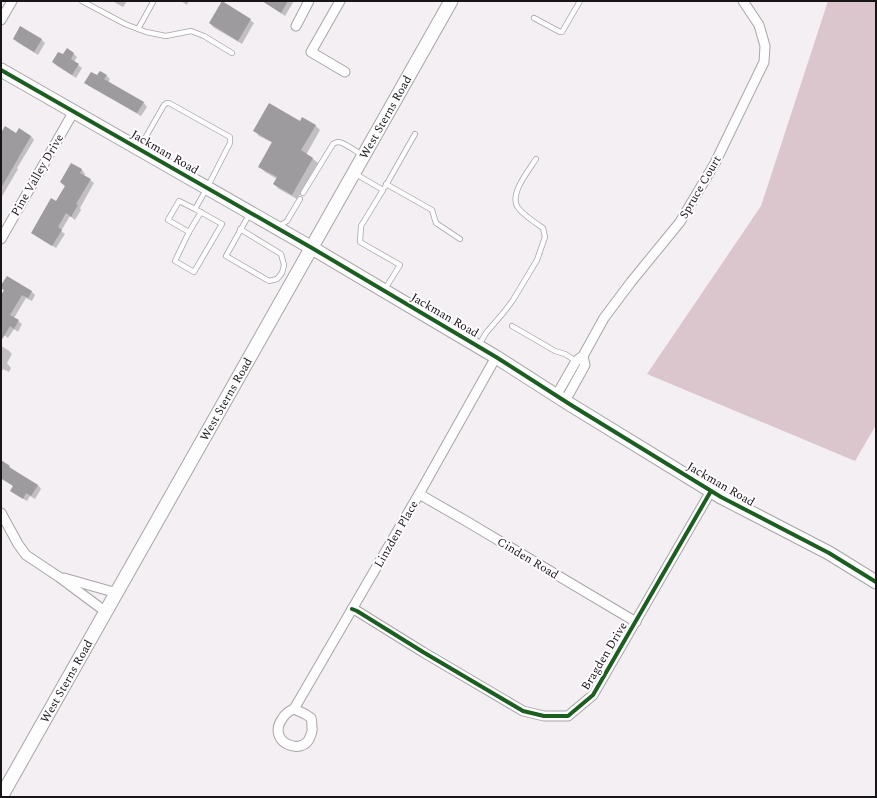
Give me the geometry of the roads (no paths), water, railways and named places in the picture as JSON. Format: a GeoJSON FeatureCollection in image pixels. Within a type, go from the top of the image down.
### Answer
{"type":"FeatureCollection","features":[{"type":"Feature","properties":{"kind":"street"},"geometry":{"type":"LineString","coordinates":[[1,20],[12,1]]}},
{"type":"Feature","properties":{"kind":"street"},"geometry":{"type":"LineString","coordinates":[[296,26],[309,1]]}},
{"type":"Feature","properties":{"kind":"street"},"geometry":{"type":"LineString","coordinates":[[340,1],[311,52],[345,72]]}},
{"type":"Feature","properties":{"kind":"street","name":"West Sterns Road"},"geometry":{"type":"LineString","coordinates":[[1,797],[451,1]]}},
{"type":"Feature","properties":{"kind":"street","name":"Spruce Court"},"geometry":{"type":"LineString","coordinates":[[560,398],[585,365],[579,358],[604,318],[680,222],[714,163],[764,62],[765,46],[759,25],[743,1]]}},
{"type":"Feature","properties":{"kind":"street","name":"Jackman Road"},"geometry":{"type":"LineString","coordinates":[[1,70],[312,248],[478,346],[721,497],[829,553],[876,582]]}},
{"type":"Feature","properties":{"kind":"street","name":"Pine Valley Drive"},"geometry":{"type":"LineString","coordinates":[[1,239],[74,111]]}},
{"type":"Feature","properties":{"kind":"street","name":"Linzden Place"},"geometry":{"type":"LineString","coordinates":[[294,710],[419,494],[496,357]]}},
{"type":"Feature","properties":{"kind":"street","name":"Bragden Drive"},"geometry":{"type":"LineString","coordinates":[[352,609],[523,711],[544,716],[568,716],[593,695],[711,491]]}},
{"type":"Feature","properties":{"kind":"street","name":"Cinden Road"},"geometry":{"type":"LineString","coordinates":[[419,494],[636,622]]}},
{"type":"Feature","properties":{"kind":"street"},"geometry":{"type":"LineString","coordinates":[[1,513],[18,544],[26,555],[106,612]]}},
{"type":"Feature","properties":{"kind":"street"},"geometry":{"type":"LineString","coordinates":[[58,577],[117,593]]}},
{"type":"Feature","properties":{"kind":"lane"},"geometry":{"type":"LineString","coordinates":[[82,1],[125,24],[146,32],[166,36],[191,31],[204,36],[232,53]]}},
{"type":"Feature","properties":{"kind":"lane"},"geometry":{"type":"LineString","coordinates":[[534,18],[562,32],[580,1]]}},
{"type":"Feature","properties":{"kind":"lane"},"geometry":{"type":"LineString","coordinates":[[138,29],[153,2]]}},
{"type":"Feature","properties":{"kind":"lane"},"geometry":{"type":"LineString","coordinates":[[139,149],[164,105],[167,103],[229,136],[231,140],[230,143],[195,209]]}},
{"type":"Feature","properties":{"kind":"lane"},"geometry":{"type":"LineString","coordinates":[[384,291],[400,265],[360,242],[361,226],[415,134]]}},
{"type":"Feature","properties":{"kind":"lane"},"geometry":{"type":"LineString","coordinates":[[303,193],[333,144],[339,142],[343,143],[364,156]]}},
{"type":"Feature","properties":{"kind":"lane"},"geometry":{"type":"LineString","coordinates":[[478,346],[486,333],[513,300],[537,260],[545,237],[543,228],[517,207],[515,199],[519,186],[536,159]]}},
{"type":"Feature","properties":{"kind":"lane"},"geometry":{"type":"LineString","coordinates":[[354,173],[383,190]]}},
{"type":"Feature","properties":{"kind":"lane"},"geometry":{"type":"LineString","coordinates":[[386,184],[432,210],[436,223],[460,239]]}},
{"type":"Feature","properties":{"kind":"lane"},"geometry":{"type":"LineString","coordinates":[[277,228],[286,221],[300,199]]}},
{"type":"Feature","properties":{"kind":"lane"},"geometry":{"type":"LineString","coordinates":[[189,232],[168,220],[179,201],[201,212],[222,224],[194,272],[175,261],[189,232],[201,212]]}},
{"type":"Feature","properties":{"kind":"lane"},"geometry":{"type":"LineString","coordinates":[[240,229],[281,254],[284,265],[282,273],[277,279],[269,282],[226,256],[240,229],[250,213]]}},
{"type":"Feature","properties":{"kind":"lane"},"geometry":{"type":"LineString","coordinates":[[512,326],[555,351],[579,358]]}}]}
